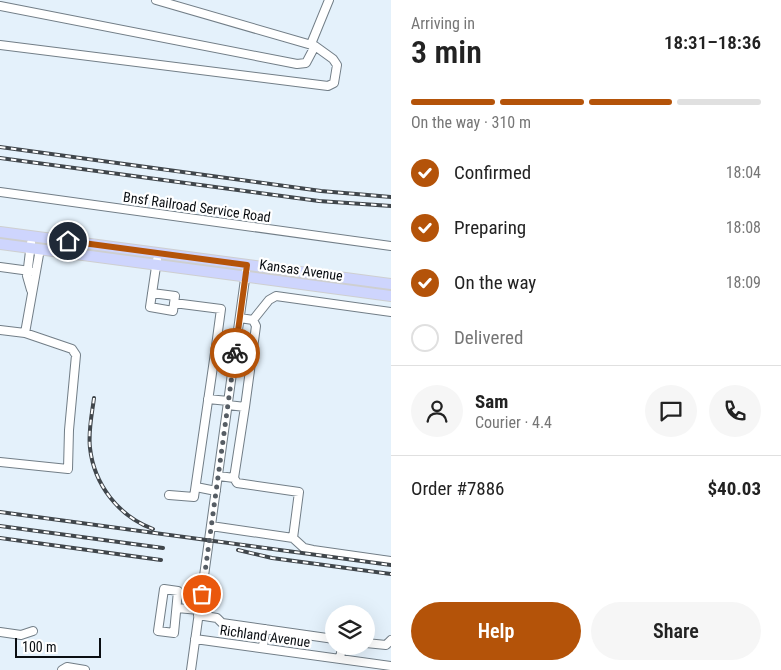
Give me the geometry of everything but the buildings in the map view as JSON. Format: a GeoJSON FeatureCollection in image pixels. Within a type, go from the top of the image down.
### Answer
{"type":"FeatureCollection","features":[{"type":"Feature","properties":{"kind":"main road","name":"Kansas Avenue"},"geometry":{"type":"LineString","coordinates":[[0,232],[391,284]]}},
{"type":"Feature","properties":{"kind":"main road","name":"Kansas Avenue"},"geometry":{"type":"LineString","coordinates":[[0,244],[391,296]]}},
{"type":"Feature","properties":{"kind":"street"},"geometry":{"type":"LineString","coordinates":[[0,45],[328,86],[334,83],[337,65],[333,59],[313,45],[156,0]]}},
{"type":"Feature","properties":{"kind":"street"},"geometry":{"type":"LineString","coordinates":[[0,6],[302,65],[306,63],[329,0]]}},
{"type":"Feature","properties":{"kind":"street","name":"Bnsf Railroad Service Road"},"geometry":{"type":"LineString","coordinates":[[0,192],[391,246]]}},
{"type":"Feature","properties":{"kind":"street"},"geometry":{"type":"LineString","coordinates":[[25,333],[31,290],[38,271],[32,236]]}},
{"type":"Feature","properties":{"kind":"street"},"geometry":{"type":"LineString","coordinates":[[31,290],[26,276],[35,248]]}},
{"type":"Feature","properties":{"kind":"street"},"geometry":{"type":"LineString","coordinates":[[152,293],[175,296],[173,311],[150,307],[156,264],[158,253]]}},
{"type":"Feature","properties":{"kind":"street"},"geometry":{"type":"LineString","coordinates":[[191,670],[247,265]]}},
{"type":"Feature","properties":{"kind":"street"},"geometry":{"type":"LineString","coordinates":[[0,266],[38,271]]}},
{"type":"Feature","properties":{"kind":"street"},"geometry":{"type":"LineString","coordinates":[[253,320],[269,300],[276,296],[391,312]]}},
{"type":"Feature","properties":{"kind":"street"},"geometry":{"type":"LineString","coordinates":[[169,495],[194,497],[221,309],[174,303]]}},
{"type":"Feature","properties":{"kind":"street"},"geometry":{"type":"LineString","coordinates":[[240,318],[253,320]]}},
{"type":"Feature","properties":{"kind":"street"},"geometry":{"type":"LineString","coordinates":[[253,320],[256,326],[234,478],[237,483],[299,492],[293,538]]}},
{"type":"Feature","properties":{"kind":"street"},"geometry":{"type":"LineString","coordinates":[[0,330],[25,333],[72,349],[76,355],[69,430],[68,469],[0,462]]}},
{"type":"Feature","properties":{"kind":"street"},"geometry":{"type":"LineString","coordinates":[[216,346],[236,348]]}},
{"type":"Feature","properties":{"kind":"street"},"geometry":{"type":"LineString","coordinates":[[208,399],[245,407]]}},
{"type":"Feature","properties":{"kind":"street"},"geometry":{"type":"LineString","coordinates":[[219,476],[234,478]]}},
{"type":"Feature","properties":{"kind":"street"},"geometry":{"type":"LineString","coordinates":[[196,488],[216,490]]}},
{"type":"Feature","properties":{"kind":"street"},"geometry":{"type":"LineString","coordinates":[[211,526],[293,538],[304,548],[313,550],[391,561]]}},
{"type":"Feature","properties":{"kind":"street"},"geometry":{"type":"LineString","coordinates":[[164,589],[178,591],[177,608],[174,633],[158,631],[164,589]]}},
{"type":"Feature","properties":{"kind":"street"},"geometry":{"type":"LineString","coordinates":[[177,608],[217,618],[222,623],[325,638]]}},
{"type":"Feature","properties":{"kind":"street"},"geometry":{"type":"LineString","coordinates":[[263,648],[265,629]]}},
{"type":"Feature","properties":{"kind":"street"},"geometry":{"type":"LineString","coordinates":[[0,632],[21,635],[33,631]]}},
{"type":"Feature","properties":{"kind":"street","name":"Richland Avenue"},"geometry":{"type":"LineString","coordinates":[[195,639],[391,666]]}},
{"type":"Feature","properties":{"kind":"street"},"geometry":{"type":"LineString","coordinates":[[375,644],[386,645],[391,640]]}},
{"type":"Feature","properties":{"kind":"street"},"geometry":{"type":"LineString","coordinates":[[340,659],[341,655]]}},
{"type":"Feature","properties":{"kind":"street"},"geometry":{"type":"LineString","coordinates":[[62,670],[67,667],[85,670]]}},
{"type":"Feature","properties":{"kind":"railway"},"geometry":{"type":"LineString","coordinates":[[0,147],[321,191],[391,197]]}},
{"type":"Feature","properties":{"kind":"railway"},"geometry":{"type":"LineString","coordinates":[[0,158],[319,201],[391,206]]}},
{"type":"Feature","properties":{"kind":"railway"},"geometry":{"type":"LineString","coordinates":[[94,398],[90,423],[90,448],[92,461],[102,486],[129,516],[153,529]]}},
{"type":"Feature","properties":{"kind":"railway"},"geometry":{"type":"LineString","coordinates":[[0,512],[391,565]]}},
{"type":"Feature","properties":{"kind":"railway"},"geometry":{"type":"LineString","coordinates":[[0,526],[163,548]]}},
{"type":"Feature","properties":{"kind":"railway"},"geometry":{"type":"LineString","coordinates":[[0,538],[161,560]]}},
{"type":"Feature","properties":{"kind":"railway"},"geometry":{"type":"LineString","coordinates":[[238,550],[272,558],[391,574]]}},
{"type":"Feature","properties":{"kind":"way so far"},"geometry":{"type":"LineString","coordinates":[[202,594],[235,353]]}},
{"type":"Feature","properties":{"kind":"route"},"geometry":{"type":"LineString","coordinates":[[68,241],[247,265],[235,353]]}}]}
